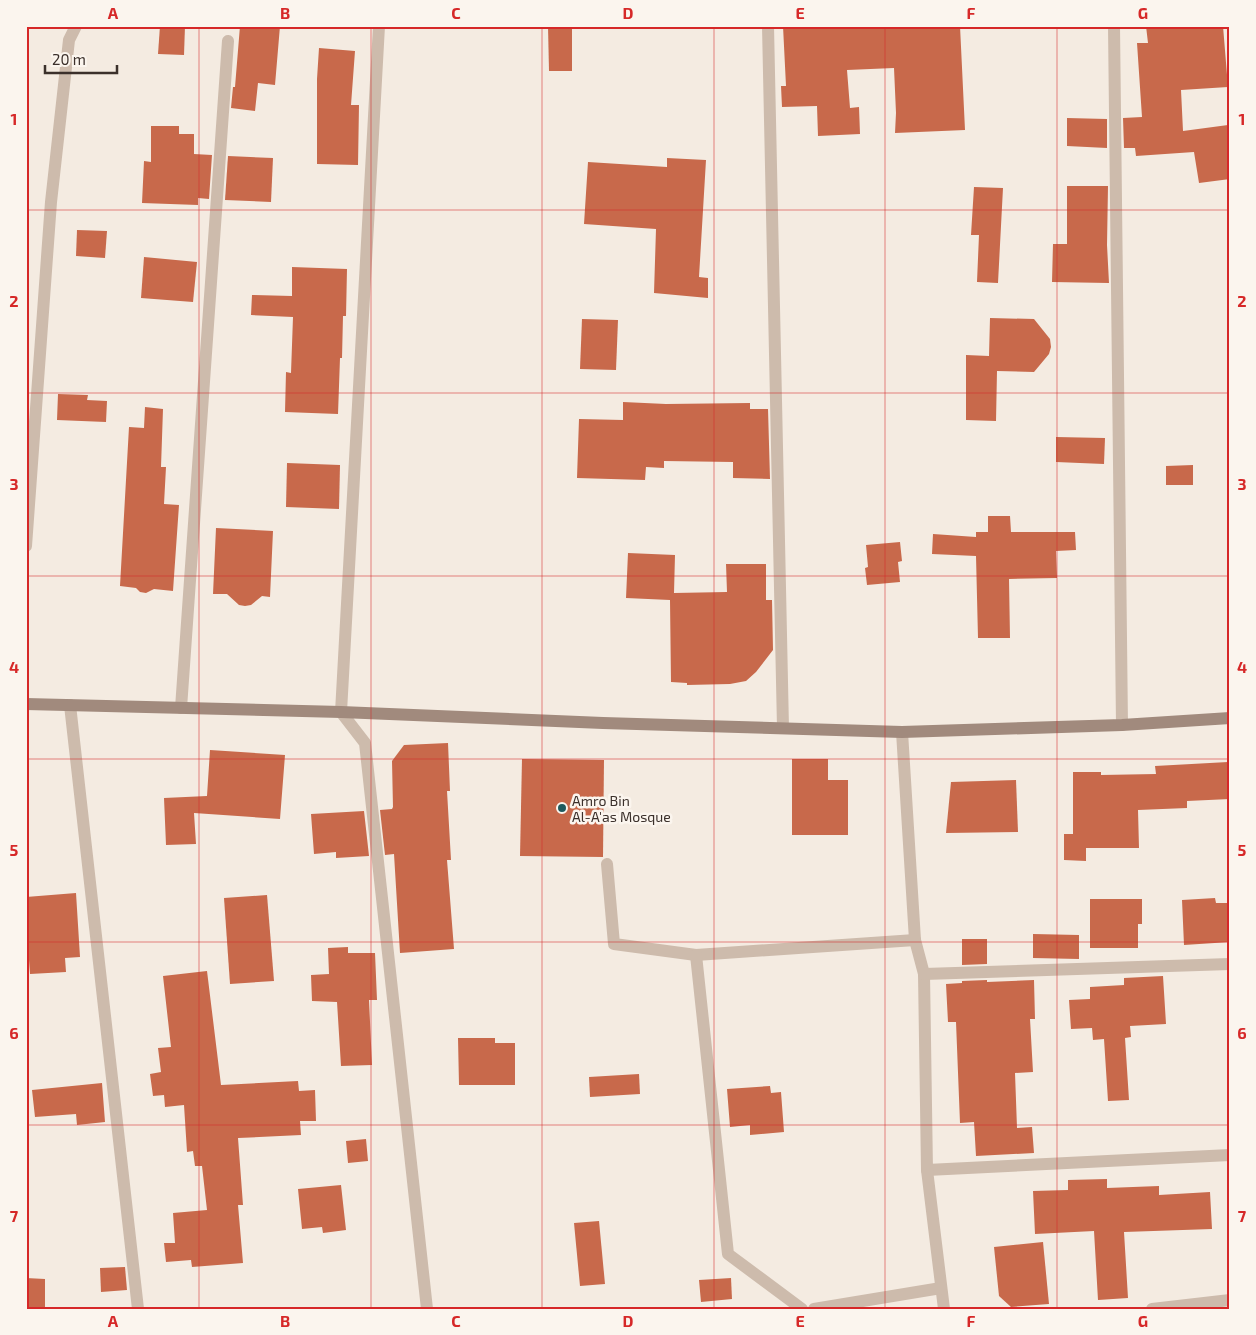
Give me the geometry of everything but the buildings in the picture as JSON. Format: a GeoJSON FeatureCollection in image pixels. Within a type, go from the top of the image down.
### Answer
{"type":"FeatureCollection","features":[{"type":"Feature","properties":{"kind":"street"},"geometry":{"type":"LineString","coordinates":[[26,546],[51,202],[69,40],[76,26]]}},
{"type":"Feature","properties":{"kind":"street"},"geometry":{"type":"LineString","coordinates":[[379,26],[341,712],[365,743],[427,1309]]}},
{"type":"Feature","properties":{"kind":"street"},"geometry":{"type":"LineString","coordinates":[[768,26],[783,728]]}},
{"type":"Feature","properties":{"kind":"street"},"geometry":{"type":"LineString","coordinates":[[1114,26],[1122,725]]}},
{"type":"Feature","properties":{"kind":"street"},"geometry":{"type":"LineString","coordinates":[[181,708],[228,41]]}},
{"type":"Feature","properties":{"kind":"street"},"geometry":{"type":"LineString","coordinates":[[26,704],[341,712],[603,724],[902,732],[1122,725],[1230,718]]}},
{"type":"Feature","properties":{"kind":"street"},"geometry":{"type":"LineString","coordinates":[[70,705],[138,1309]]}},
{"type":"Feature","properties":{"kind":"street"},"geometry":{"type":"LineString","coordinates":[[902,732],[915,940],[924,974],[927,1170],[944,1309]]}},
{"type":"Feature","properties":{"kind":"street"},"geometry":{"type":"LineString","coordinates":[[607,864],[614,944],[696,954],[915,940]]}},
{"type":"Feature","properties":{"kind":"street"},"geometry":{"type":"LineString","coordinates":[[696,954],[728,1254],[802,1309]]}},
{"type":"Feature","properties":{"kind":"street"},"geometry":{"type":"LineString","coordinates":[[924,974],[1230,964]]}},
{"type":"Feature","properties":{"kind":"street"},"geometry":{"type":"LineString","coordinates":[[927,1170],[1230,1154]]}},
{"type":"Feature","properties":{"kind":"street"},"geometry":{"type":"LineString","coordinates":[[814,1309],[941,1288]]}},
{"type":"Feature","properties":{"kind":"street"},"geometry":{"type":"LineString","coordinates":[[1152,1309],[1230,1300]]}},
{"type":"Feature","properties":{"kind":"place","name":"Amro Bin Al-A'as Mosque"},"geometry":{"type":"Point","coordinates":[562,808]}}]}
